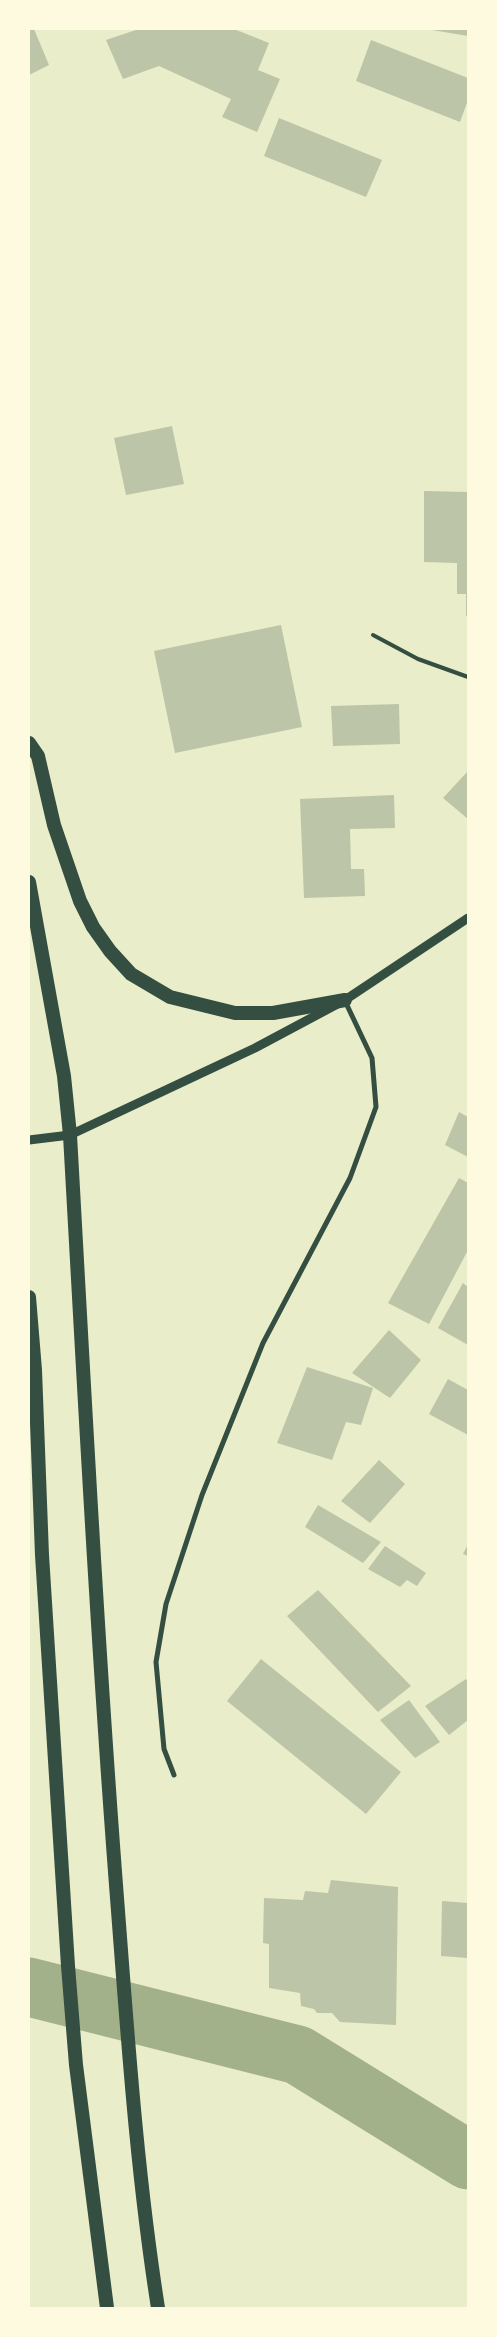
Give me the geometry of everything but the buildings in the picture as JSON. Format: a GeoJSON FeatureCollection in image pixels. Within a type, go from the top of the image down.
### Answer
{"type":"FeatureCollection","features":[{"type":"Feature","properties":{"kind":"highway"},"geometry":{"type":"LineString","coordinates":[[29,743],[38,756],[54,825],[80,901],[93,927],[110,951],[131,974],[170,997],[235,1012],[273,1013],[345,1000]]}},
{"type":"Feature","properties":{"kind":"highway"},"geometry":{"type":"LineString","coordinates":[[29,882],[64,1076],[70,1135],[100,1682],[129,2069],[158,2308]]}},
{"type":"Feature","properties":{"kind":"highway"},"geometry":{"type":"LineString","coordinates":[[29,1297],[35,1370],[42,1555],[68,1966],[76,2065],[107,2308]]}},
{"type":"Feature","properties":{"kind":"street"},"geometry":{"type":"LineString","coordinates":[[29,1140],[70,1135],[255,1048],[345,1000],[468,918]]}},
{"type":"Feature","properties":{"kind":"street"},"geometry":{"type":"LineString","coordinates":[[174,1775],[164,1749],[156,1662],[166,1604],[202,1495],[264,1343],[350,1178],[376,1107],[372,1058],[345,1000]]}},
{"type":"Feature","properties":{"kind":"lane"},"geometry":{"type":"LineString","coordinates":[[373,635],[418,659],[468,677]]}},
{"type":"Feature","properties":{"kind":"waterway"},"geometry":{"type":"LineString","coordinates":[[29,1987],[298,2055],[468,2160]]}}]}
